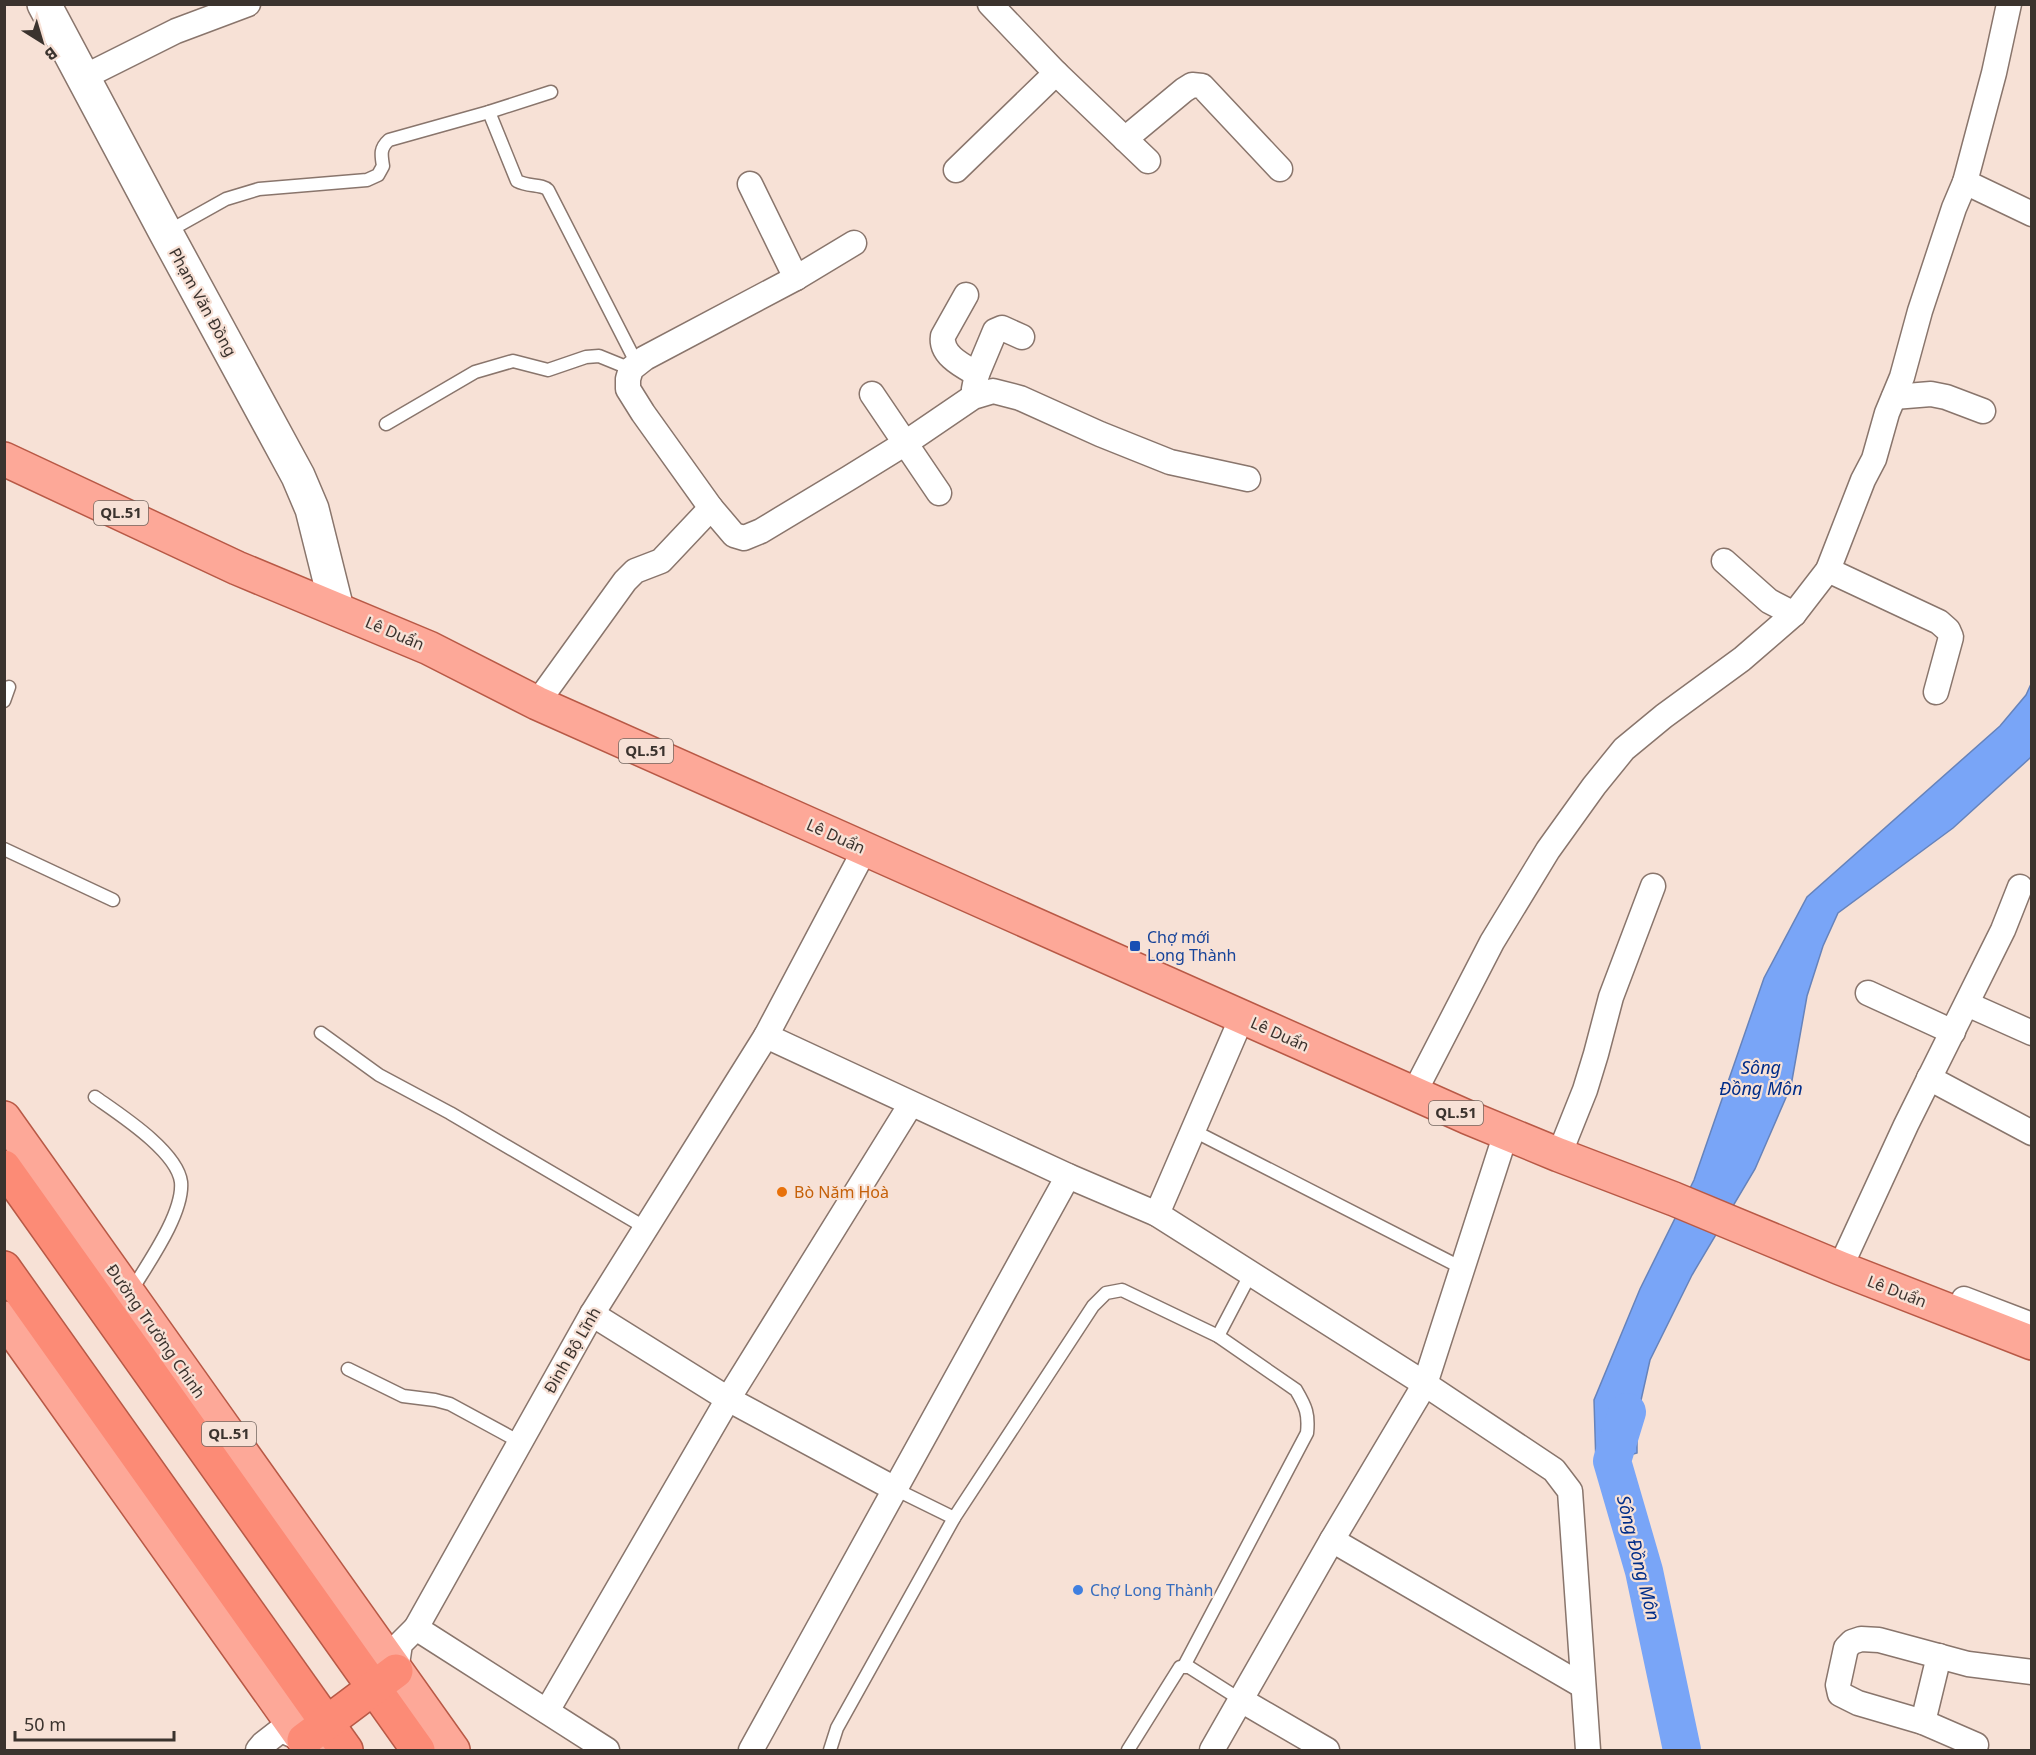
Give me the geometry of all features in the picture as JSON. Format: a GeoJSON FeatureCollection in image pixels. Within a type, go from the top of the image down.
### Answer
{"type":"FeatureCollection","features":[{"type":"Feature","properties":{"kind":"highway","name":"Đường Trường Chinh"},"geometry":{"type":"LineString","coordinates":[[4,1167],[385,1679],[418,1750]]}},
{"type":"Feature","properties":{"kind":"highway"},"geometry":{"type":"LineString","coordinates":[[4,1268],[314,1738],[346,1750]]}},
{"type":"Feature","properties":{"kind":"highway"},"geometry":{"type":"LineString","coordinates":[[314,1738],[385,1679]]}},
{"type":"Feature","properties":{"kind":"main road","name":"Phạm Văn Đồng"},"geometry":{"type":"LineString","coordinates":[[44,4],[298,476],[312,509],[337,609]]}},
{"type":"Feature","properties":{"kind":"main road","name":"Lê Duẩn"},"geometry":{"type":"LineString","coordinates":[[4,459],[237,568],[429,648],[537,703],[1414,1093],[1559,1155],[1764,1236],[1843,1261],[2031,1343]]}},
{"type":"Feature","properties":{"kind":"main road","name":"Đường Trường Chinh"},"geometry":{"type":"LineString","coordinates":[[4,1118],[130,1294],[385,1679],[453,1750]]}},
{"type":"Feature","properties":{"kind":"main road"},"geometry":{"type":"LineString","coordinates":[[4,1318],[314,1738]]}},
{"type":"Feature","properties":{"kind":"street"},"geometry":{"type":"LineString","coordinates":[[84,77],[176,31],[248,4]]}},
{"type":"Feature","properties":{"kind":"street"},"geometry":{"type":"LineString","coordinates":[[990,4],[1056,73],[1148,161]]}},
{"type":"Feature","properties":{"kind":"street"},"geometry":{"type":"LineString","coordinates":[[1414,1093],[1492,942],[1548,850],[1594,786],[1624,749],[1664,716],[1742,659],[1794,614],[1828,570],[1863,480],[1874,459],[1954,208],[1965,182],[1994,73],[2009,4]]}},
{"type":"Feature","properties":{"kind":"street"},"geometry":{"type":"LineString","coordinates":[[956,170],[1056,73]]}},
{"type":"Feature","properties":{"kind":"street"},"geometry":{"type":"LineString","coordinates":[[1125,139],[1184,90],[1192,85],[1202,86],[1280,169]]}},
{"type":"Feature","properties":{"kind":"street"},"geometry":{"type":"LineString","coordinates":[[1965,182],[2031,214]]}},
{"type":"Feature","properties":{"kind":"street"},"geometry":{"type":"LineString","coordinates":[[750,184],[796,278]]}},
{"type":"Feature","properties":{"kind":"street"},"geometry":{"type":"LineString","coordinates":[[854,243],[796,278],[645,358],[634,367],[628,379],[628,389],[643,413],[711,508],[734,535],[744,538],[761,531],[904,444],[975,386],[995,331],[1002,328],[1022,337]]}},
{"type":"Feature","properties":{"kind":"street"},"geometry":{"type":"LineString","coordinates":[[966,295],[943,336],[942,344],[944,349],[961,365],[975,386],[1020,398],[1170,462],[1248,479]]}},
{"type":"Feature","properties":{"kind":"street"},"geometry":{"type":"LineString","coordinates":[[872,394],[939,493]]}},
{"type":"Feature","properties":{"kind":"street"},"geometry":{"type":"LineString","coordinates":[[1894,397],[1931,394],[1946,397],[1983,411]]}},
{"type":"Feature","properties":{"kind":"street"},"geometry":{"type":"LineString","coordinates":[[537,703],[626,581],[635,571],[661,561],[711,508]]}},
{"type":"Feature","properties":{"kind":"street"},"geometry":{"type":"LineString","coordinates":[[1724,561],[1769,600],[1794,614]]}},
{"type":"Feature","properties":{"kind":"street"},"geometry":{"type":"LineString","coordinates":[[1828,570],[1939,622],[1948,630],[1950,637],[1936,692]]}},
{"type":"Feature","properties":{"kind":"street","name":"Đinh Bộ Lĩnh"},"geometry":{"type":"LineString","coordinates":[[385,1679],[400,1644],[416,1628],[592,1314],[766,1036],[865,849]]}},
{"type":"Feature","properties":{"kind":"street"},"geometry":{"type":"LineString","coordinates":[[1559,1155],[1591,1072],[1611,997],[1653,886]]}},
{"type":"Feature","properties":{"kind":"street"},"geometry":{"type":"LineString","coordinates":[[2020,887],[2003,930],[1968,1004],[1929,1078],[1843,1261],[2031,1325]]}},
{"type":"Feature","properties":{"kind":"street"},"geometry":{"type":"LineString","coordinates":[[1868,993],[1953,1032]]}},
{"type":"Feature","properties":{"kind":"street"},"geometry":{"type":"LineString","coordinates":[[1968,1004],[2031,1033]]}},
{"type":"Feature","properties":{"kind":"street"},"geometry":{"type":"LineString","coordinates":[[1157,1214],[1242,1017]]}},
{"type":"Feature","properties":{"kind":"street"},"geometry":{"type":"LineString","coordinates":[[766,1036],[1068,1176],[1157,1214],[1425,1384],[1554,1470],[1570,1491],[1588,1750]]}},
{"type":"Feature","properties":{"kind":"street"},"geometry":{"type":"LineString","coordinates":[[1929,1078],[2031,1133]]}},
{"type":"Feature","properties":{"kind":"street"},"geometry":{"type":"LineString","coordinates":[[547,1711],[728,1399],[910,1104]]}},
{"type":"Feature","properties":{"kind":"street"},"geometry":{"type":"LineString","coordinates":[[1212,1750],[1332,1540],[1425,1384],[1506,1133]]}},
{"type":"Feature","properties":{"kind":"street"},"geometry":{"type":"LineString","coordinates":[[751,1750],[1068,1176]]}},
{"type":"Feature","properties":{"kind":"street"},"geometry":{"type":"LineString","coordinates":[[1764,1236],[2031,1360]]}},
{"type":"Feature","properties":{"kind":"street"},"geometry":{"type":"LineString","coordinates":[[592,1314],[728,1399],[895,1489]]}},
{"type":"Feature","properties":{"kind":"street"},"geometry":{"type":"LineString","coordinates":[[1332,1540],[1583,1686]]}},
{"type":"Feature","properties":{"kind":"street"},"geometry":{"type":"LineString","coordinates":[[416,1628],[607,1750]]}},
{"type":"Feature","properties":{"kind":"street"},"geometry":{"type":"LineString","coordinates":[[1976,1745],[1923,1722],[1858,1703],[1840,1694],[1838,1685],[1846,1648],[1852,1642],[1879,1640],[1968,1664],[2031,1672]]}},
{"type":"Feature","properties":{"kind":"street"},"geometry":{"type":"LineString","coordinates":[[1923,1722],[1939,1656]]}},
{"type":"Feature","properties":{"kind":"street"},"geometry":{"type":"LineString","coordinates":[[1241,1700],[1327,1750]]}},
{"type":"Feature","properties":{"kind":"street"},"geometry":{"type":"LineString","coordinates":[[258,1750],[281,1730],[314,1738]]}},
{"type":"Feature","properties":{"kind":"lane"},"geometry":{"type":"LineString","coordinates":[[166,233],[226,199],[259,189],[367,180],[378,175],[383,166],[381,153],[389,140],[551,92]]}},
{"type":"Feature","properties":{"kind":"lane"},"geometry":{"type":"LineString","coordinates":[[489,112],[517,181],[525,186],[544,186],[548,190],[634,367]]}},
{"type":"Feature","properties":{"kind":"lane"},"geometry":{"type":"LineString","coordinates":[[386,424],[475,372],[513,361],[548,370],[586,357],[599,356],[634,367]]}},
{"type":"Feature","properties":{"kind":"lane"},"geometry":{"type":"LineString","coordinates":[[4,701],[9,687]]}},
{"type":"Feature","properties":{"kind":"lane"},"geometry":{"type":"LineString","coordinates":[[4,849],[113,900]]}},
{"type":"Feature","properties":{"kind":"lane"},"geometry":{"type":"LineString","coordinates":[[321,1033],[379,1075],[450,1113],[646,1228]]}},
{"type":"Feature","properties":{"kind":"lane"},"geometry":{"type":"LineString","coordinates":[[95,1096],[142,1130],[173,1164],[181,1181],[179,1204],[168,1228],[130,1294]]}},
{"type":"Feature","properties":{"kind":"lane"},"geometry":{"type":"LineString","coordinates":[[1194,1131],[1462,1268]]}},
{"type":"Feature","properties":{"kind":"lane"},"geometry":{"type":"LineString","coordinates":[[1218,1336],[1251,1273]]}},
{"type":"Feature","properties":{"kind":"lane"},"geometry":{"type":"LineString","coordinates":[[830,1750],[837,1728],[954,1518],[1093,1306],[1106,1293],[1122,1290],[1218,1336],[1296,1390],[1309,1417],[1307,1433],[1184,1666]]}},
{"type":"Feature","properties":{"kind":"lane"},"geometry":{"type":"LineString","coordinates":[[348,1369],[403,1396],[450,1404],[520,1442]]}},
{"type":"Feature","properties":{"kind":"lane"},"geometry":{"type":"LineString","coordinates":[[895,1489],[954,1518]]}},
{"type":"Feature","properties":{"kind":"lane"},"geometry":{"type":"LineString","coordinates":[[1128,1750],[1180,1667],[1189,1666],[1241,1700]]}},
{"type":"Feature","properties":{"kind":"water","name":"Sông Đồng Môn"},"geometry":{"type":"Polygon","coordinates":[[[2031,684],[2032,755],[2030,758],[1953,828],[1838,913],[1823,946],[1807,996],[1791,1086],[1755,1169],[1692,1275],[1650,1360],[1637,1418],[1637,1453],[1596,1465],[1594,1400],[1640,1289],[1694,1180],[1764,978],[1807,897],[2000,726],[2026,695],[2031,684]]]}},
{"type":"Feature","properties":{"kind":"waterway","name":"Sông Đồng Môn"},"geometry":{"type":"LineString","coordinates":[[1627,1412],[1612,1461],[1644,1571],[1682,1750]]}},
{"type":"Feature","properties":{"kind":"place","name":"Chợ mới Long Thành"},"geometry":{"type":"Point","coordinates":[1135,946]}},
{"type":"Feature","properties":{"kind":"place","name":"Bò Năm Hoà"},"geometry":{"type":"Point","coordinates":[782,1192]}},
{"type":"Feature","properties":{"kind":"place","name":"Chợ Long Thành"},"geometry":{"type":"Point","coordinates":[1078,1590]}}]}
